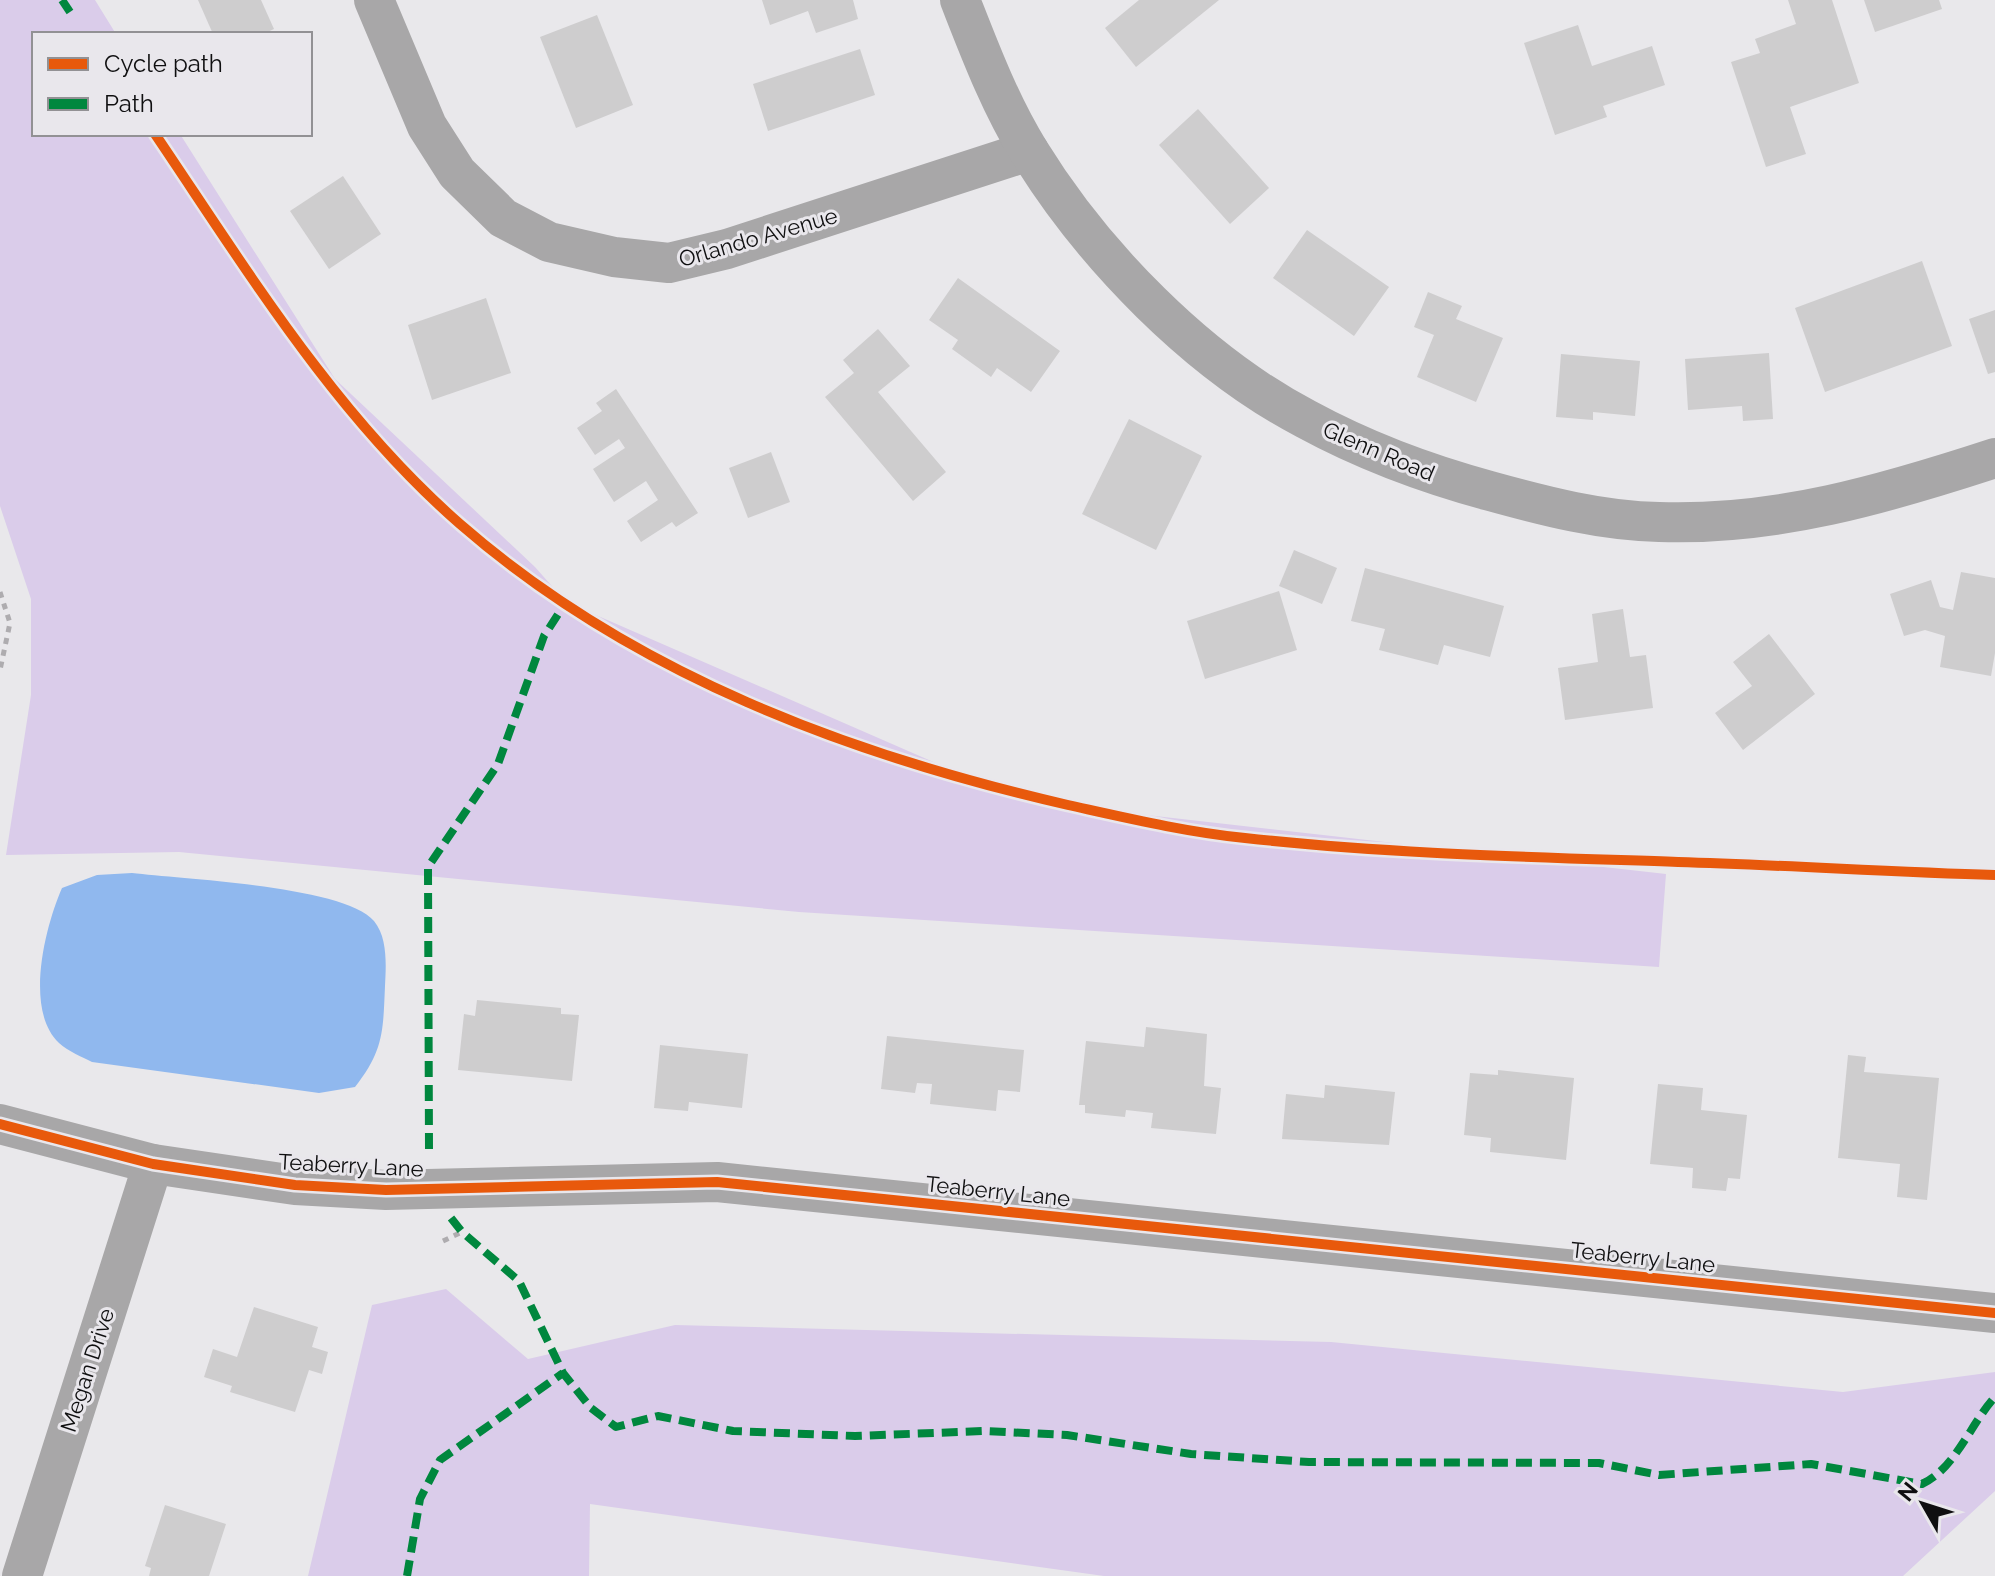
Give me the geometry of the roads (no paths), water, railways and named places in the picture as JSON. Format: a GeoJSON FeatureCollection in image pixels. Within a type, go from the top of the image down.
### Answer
{"type":"FeatureCollection","features":[{"type":"Feature","properties":{"kind":"street","name":"Orlando Avenue"},"geometry":{"type":"LineString","coordinates":[[374,0],[427,126],[457,173],[503,218],[549,242],[614,257],[669,263],[742,244],[1029,151]]}},
{"type":"Feature","properties":{"kind":"street","name":"Glenn Road"},"geometry":{"type":"LineString","coordinates":[[960,0],[988,72],[1029,151],[1084,226],[1155,309],[1226,366],[1305,419],[1437,476],[1546,507],[1658,522],[1790,515],[1904,488],[1995,458]]}},
{"type":"Feature","properties":{"kind":"street","name":"Teaberry Lane"},"geometry":{"type":"LineString","coordinates":[[0,1124],[153,1164],[295,1185],[386,1190],[717,1182],[1995,1313]]}},
{"type":"Feature","properties":{"kind":"street","name":"Megan Drive"},"geometry":{"type":"LineString","coordinates":[[22,1576],[153,1164]]}},
{"type":"Feature","properties":{"kind":"water"},"geometry":{"type":"Polygon","coordinates":[[[132,873],[298,892],[357,909],[374,921],[382,936],[385,952],[382,1028],[372,1062],[355,1087],[319,1093],[92,1062],[59,1043],[48,1028],[40,990],[44,945],[62,888],[97,875],[132,873]]]}}]}
